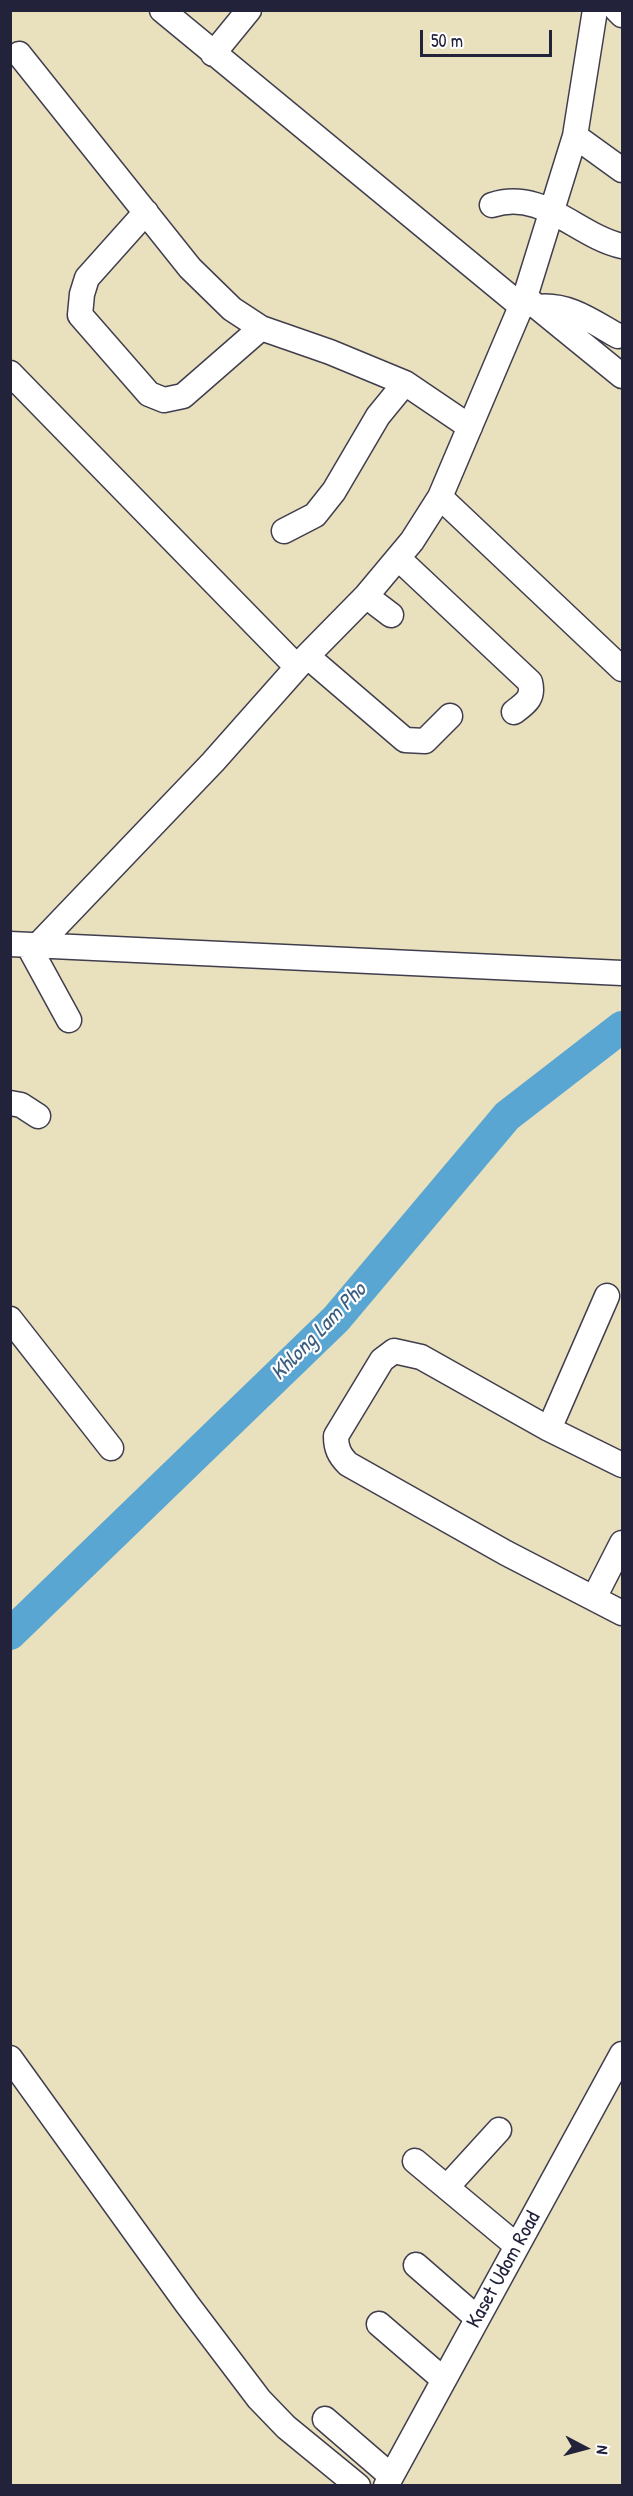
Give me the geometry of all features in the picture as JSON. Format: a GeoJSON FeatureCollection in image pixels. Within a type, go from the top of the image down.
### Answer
{"type":"FeatureCollection","features":[{"type":"Feature","properties":{"kind":"street"},"geometry":{"type":"LineString","coordinates":[[162,10],[213,54],[622,376]]}},
{"type":"Feature","properties":{"kind":"street"},"geometry":{"type":"LineString","coordinates":[[213,54],[249,10]]}},
{"type":"Feature","properties":{"kind":"street"},"geometry":{"type":"LineString","coordinates":[[21,942],[213,762],[302,661],[399,559],[440,497],[528,304],[552,211],[575,136],[595,10]]}},
{"type":"Feature","properties":{"kind":"street"},"geometry":{"type":"LineString","coordinates":[[617,10],[622,15]]}},
{"type":"Feature","properties":{"kind":"street"},"geometry":{"type":"LineString","coordinates":[[19,54],[190,268],[232,309],[261,328],[330,352],[405,383],[470,427]]}},
{"type":"Feature","properties":{"kind":"street"},"geometry":{"type":"LineString","coordinates":[[575,136],[622,170]]}},
{"type":"Feature","properties":{"kind":"street"},"geometry":{"type":"LineString","coordinates":[[492,205],[517,200],[552,211],[605,241],[622,246]]}},
{"type":"Feature","properties":{"kind":"street"},"geometry":{"type":"LineString","coordinates":[[146,212],[87,278],[82,294],[80,315],[149,394],[164,400],[183,396],[261,328]]}},
{"type":"Feature","properties":{"kind":"street"},"geometry":{"type":"LineString","coordinates":[[528,304],[564,308],[618,336]]}},
{"type":"Feature","properties":{"kind":"street"},"geometry":{"type":"LineString","coordinates":[[10,373],[302,661],[405,740],[425,741],[450,716]]}},
{"type":"Feature","properties":{"kind":"street"},"geometry":{"type":"LineString","coordinates":[[284,531],[315,515],[334,491],[378,416],[405,383]]}},
{"type":"Feature","properties":{"kind":"street"},"geometry":{"type":"LineString","coordinates":[[440,497],[622,669]]}},
{"type":"Feature","properties":{"kind":"street"},"geometry":{"type":"LineString","coordinates":[[399,559],[530,682],[532,692],[530,699],[514,712]]}},
{"type":"Feature","properties":{"kind":"street"},"geometry":{"type":"LineString","coordinates":[[366,596],[391,615]]}},
{"type":"Feature","properties":{"kind":"street"},"geometry":{"type":"LineString","coordinates":[[21,942],[617,973]]}},
{"type":"Feature","properties":{"kind":"street"},"geometry":{"type":"LineString","coordinates":[[21,942],[69,1020]]}},
{"type":"Feature","properties":{"kind":"street"},"geometry":{"type":"LineString","coordinates":[[10,1103],[21,1105],[38,1116]]}},
{"type":"Feature","properties":{"kind":"street"},"geometry":{"type":"LineString","coordinates":[[549,1429],[607,1296]]}},
{"type":"Feature","properties":{"kind":"street"},"geometry":{"type":"LineString","coordinates":[[10,1319],[111,1448]]}},
{"type":"Feature","properties":{"kind":"street"},"geometry":{"type":"LineString","coordinates":[[622,1466],[549,1429],[421,1357],[394,1351],[382,1360],[336,1436],[336,1446],[340,1456],[348,1464],[506,1553],[622,1613]]}},
{"type":"Feature","properties":{"kind":"street"},"geometry":{"type":"LineString","coordinates":[[594,1598],[622,1543]]}},
{"type":"Feature","properties":{"kind":"street"},"geometry":{"type":"LineString","coordinates":[[10,2058],[180,2294],[259,2399],[286,2427],[358,2486]]}},
{"type":"Feature","properties":{"kind":"street","name":"Kaset Udom Road"},"geometry":{"type":"LineString","coordinates":[[389,2481],[621,2061]]}},
{"type":"Feature","properties":{"kind":"street"},"geometry":{"type":"LineString","coordinates":[[447,2187],[499,2130]]}},
{"type":"Feature","properties":{"kind":"street"},"geometry":{"type":"LineString","coordinates":[[415,2161],[517,2246]]}},
{"type":"Feature","properties":{"kind":"street"},"geometry":{"type":"LineString","coordinates":[[416,2265],[477,2319]]}},
{"type":"Feature","properties":{"kind":"street"},"geometry":{"type":"LineString","coordinates":[[379,2324],[444,2380]]}},
{"type":"Feature","properties":{"kind":"street"},"geometry":{"type":"LineString","coordinates":[[325,2419],[389,2481]]}},
{"type":"Feature","properties":{"kind":"waterway","name":"Khlong Lam Pho"},"geometry":{"type":"LineString","coordinates":[[10,1634],[336,1319],[507,1116],[622,1027]]}}]}
